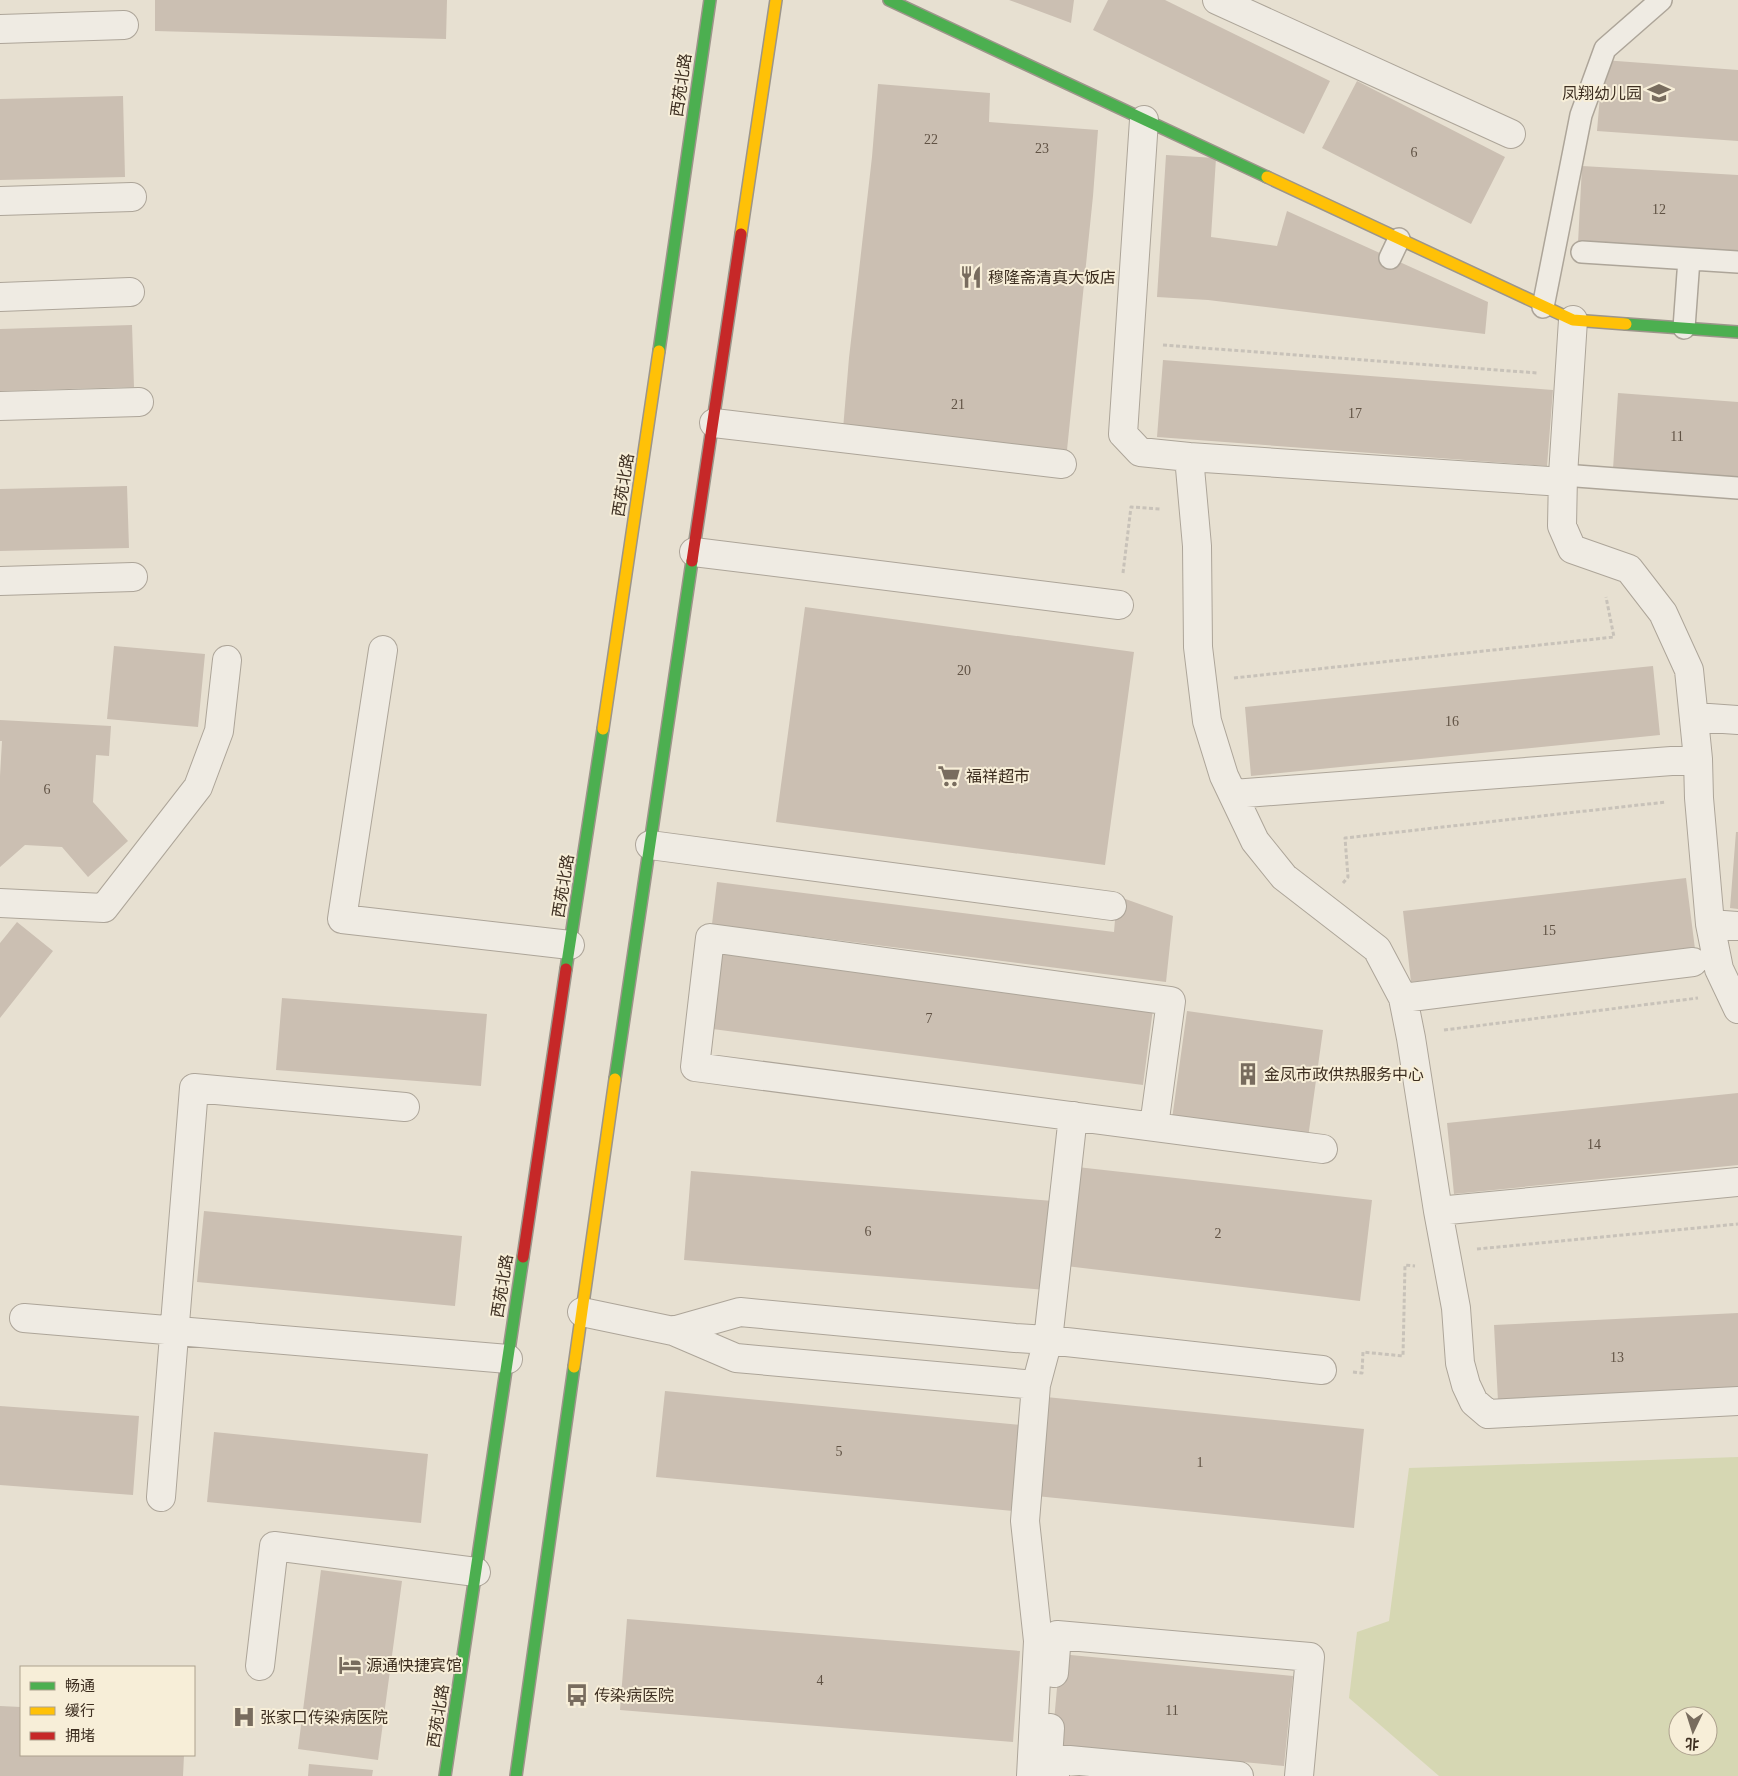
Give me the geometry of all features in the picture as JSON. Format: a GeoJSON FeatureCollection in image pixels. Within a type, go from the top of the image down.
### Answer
{"type":"FeatureCollection","features":[{"type":"Feature","properties":{"kind":"main road","name":"西苑北路"},"geometry":{"type":"LineString","coordinates":[[445,1776],[710,0]]}},
{"type":"Feature","properties":{"kind":"main road"},"geometry":{"type":"LineString","coordinates":[[516,1776],[650,845],[776,0]]}},
{"type":"Feature","properties":{"kind":"main road"},"geometry":{"type":"LineString","coordinates":[[889,0],[1573,320],[1738,332]]}},
{"type":"Feature","properties":{"kind":"street"},"geometry":{"type":"LineString","coordinates":[[1217,0],[1511,134]]}},
{"type":"Feature","properties":{"kind":"street"},"geometry":{"type":"LineString","coordinates":[[0,29],[124,25]]}},
{"type":"Feature","properties":{"kind":"street"},"geometry":{"type":"LineString","coordinates":[[1144,120],[1123,434],[1140,452],[1189,457],[1563,478]]}},
{"type":"Feature","properties":{"kind":"street"},"geometry":{"type":"LineString","coordinates":[[0,202],[132,198]]}},
{"type":"Feature","properties":{"kind":"street"},"geometry":{"type":"LineString","coordinates":[[0,297],[130,292]]}},
{"type":"Feature","properties":{"kind":"street"},"geometry":{"type":"LineString","coordinates":[[1573,320],[1563,478],[1562,526],[1572,549],[1629,569],[1663,613],[1690,670],[1710,924],[1729,970],[1738,1010]]}},
{"type":"Feature","properties":{"kind":"street"},"geometry":{"type":"LineString","coordinates":[[0,406],[139,402]]}},
{"type":"Feature","properties":{"kind":"street"},"geometry":{"type":"LineString","coordinates":[[714,423],[1062,464]]}},
{"type":"Feature","properties":{"kind":"street"},"geometry":{"type":"LineString","coordinates":[[1189,457],[1197,546],[1198,647],[1207,721],[1224,776],[1255,841],[1284,876],[1378,949],[1403,998],[1456,1308],[1460,1363],[1466,1385],[1474,1402],[1488,1414],[1738,1401]]}},
{"type":"Feature","properties":{"kind":"street"},"geometry":{"type":"LineString","coordinates":[[694,552],[1119,605]]}},
{"type":"Feature","properties":{"kind":"street"},"geometry":{"type":"LineString","coordinates":[[0,581],[133,577]]}},
{"type":"Feature","properties":{"kind":"street"},"geometry":{"type":"LineString","coordinates":[[383,650],[342,919],[570,944]]}},
{"type":"Feature","properties":{"kind":"street"},"geometry":{"type":"LineString","coordinates":[[0,903],[104,908],[198,786],[220,731],[227,660]]}},
{"type":"Feature","properties":{"kind":"street"},"geometry":{"type":"LineString","coordinates":[[1695,717],[1738,720]]}},
{"type":"Feature","properties":{"kind":"street"},"geometry":{"type":"LineString","coordinates":[[1233,794],[1698,759]]}},
{"type":"Feature","properties":{"kind":"street"},"geometry":{"type":"LineString","coordinates":[[650,845],[1112,906]]}},
{"type":"Feature","properties":{"kind":"street"},"geometry":{"type":"LineString","coordinates":[[1710,924],[1738,926]]}},
{"type":"Feature","properties":{"kind":"street"},"geometry":{"type":"LineString","coordinates":[[1154,1126],[1171,1001],[710,938],[695,1067],[1323,1149]]}},
{"type":"Feature","properties":{"kind":"street"},"geometry":{"type":"LineString","coordinates":[[1403,998],[1693,962]]}},
{"type":"Feature","properties":{"kind":"street"},"geometry":{"type":"LineString","coordinates":[[161,1497],[194,1088],[405,1107]]}},
{"type":"Feature","properties":{"kind":"street"},"geometry":{"type":"LineString","coordinates":[[1044,1770],[1038,1642],[1025,1522],[1036,1385],[1048,1340],[1073,1116]]}},
{"type":"Feature","properties":{"kind":"street"},"geometry":{"type":"LineString","coordinates":[[1438,1211],[1738,1182]]}},
{"type":"Feature","properties":{"kind":"street"},"geometry":{"type":"LineString","coordinates":[[582,1312],[673,1331],[736,1358],[1036,1385]]}},
{"type":"Feature","properties":{"kind":"street"},"geometry":{"type":"LineString","coordinates":[[673,1331],[740,1312],[1048,1340],[1322,1370]]}},
{"type":"Feature","properties":{"kind":"street"},"geometry":{"type":"LineString","coordinates":[[24,1318],[508,1359]]}},
{"type":"Feature","properties":{"kind":"street"},"geometry":{"type":"LineString","coordinates":[[260,1666],[274,1546],[476,1572]]}},
{"type":"Feature","properties":{"kind":"street"},"geometry":{"type":"LineString","coordinates":[[1044,1770],[1057,1635],[1310,1657],[1299,1776]]}},
{"type":"Feature","properties":{"kind":"street"},"geometry":{"type":"LineString","coordinates":[[1044,1770],[1239,1776]]}},
{"type":"Feature","properties":{"kind":"lane"},"geometry":{"type":"LineString","coordinates":[[1543,307],[1581,115],[1605,49],[1661,0]]}},
{"type":"Feature","properties":{"kind":"lane"},"geometry":{"type":"LineString","coordinates":[[1390,258],[1399,239]]}},
{"type":"Feature","properties":{"kind":"lane"},"geometry":{"type":"LineString","coordinates":[[1582,252],[1738,262]]}},
{"type":"Feature","properties":{"kind":"lane"},"geometry":{"type":"LineString","coordinates":[[1684,328],[1689,259]]}},
{"type":"Feature","properties":{"kind":"lane"},"geometry":{"type":"LineString","coordinates":[[1563,478],[1738,488]]}},
{"type":"Feature","properties":{"kind":"path"},"geometry":{"type":"LineString","coordinates":[[1158,344],[1570,376]]}},
{"type":"Feature","properties":{"kind":"path"},"geometry":{"type":"LineString","coordinates":[[1119,605],[1131,507],[1194,512]]}},
{"type":"Feature","properties":{"kind":"path"},"geometry":{"type":"LineString","coordinates":[[1202,681],[1614,638],[1603,582],[1606,562]]}},
{"type":"Feature","properties":{"kind":"path"},"geometry":{"type":"LineString","coordinates":[[1348,877],[1345,838],[1699,798]]}},
{"type":"Feature","properties":{"kind":"path"},"geometry":{"type":"LineString","coordinates":[[1441,1030],[1671,1002]]}},
{"type":"Feature","properties":{"kind":"path"},"geometry":{"type":"LineString","coordinates":[[1483,1248],[1738,1224]]}},
{"type":"Feature","properties":{"kind":"path"},"geometry":{"type":"LineString","coordinates":[[1322,1370],[1362,1373],[1363,1352],[1403,1356],[1405,1265],[1448,1267]]}},
{"type":"Feature","properties":{"kind":"green space"},"geometry":{"type":"Polygon","coordinates":[[[1738,1457],[1738,1776],[1439,1776],[1349,1698],[1357,1632],[1389,1621],[1409,1468],[1738,1457]]]}},
{"type":"Feature","properties":{"kind":"building"},"geometry":{"type":"Polygon","coordinates":[[[155,0],[447,0],[446,39],[155,31],[155,0]]]}},
{"type":"Feature","properties":{"kind":"building"},"geometry":{"type":"Polygon","coordinates":[[[1009,0],[1074,0],[1071,23],[1009,0]]]}},
{"type":"Feature","properties":{"kind":"building"},"geometry":{"type":"Polygon","coordinates":[[[1108,0],[1165,0],[1330,81],[1304,134],[1093,30],[1108,0]]]}},
{"type":"Feature","properties":{"kind":"building"},"geometry":{"type":"Polygon","coordinates":[[[1603,60],[1738,70],[1738,141],[1597,131],[1603,60]]]}},
{"type":"Feature","properties":{"kind":"building"},"geometry":{"type":"Polygon","coordinates":[[[1357,81],[1505,157],[1471,224],[1322,148],[1357,81]]]}},
{"type":"Feature","properties":{"kind":"building"},"geometry":{"type":"Polygon","coordinates":[[[878,84],[990,93],[989,122],[1098,130],[1067,450],[843,429],[878,84]]]}},
{"type":"Feature","properties":{"kind":"building"},"geometry":{"type":"Polygon","coordinates":[[[123,96],[125,177],[0,180],[0,99],[123,96]]]}},
{"type":"Feature","properties":{"kind":"building"},"geometry":{"type":"Polygon","coordinates":[[[1166,155],[1216,158],[1211,237],[1277,246],[1287,211],[1488,302],[1485,334],[1208,300],[1157,297],[1166,155]]]}},
{"type":"Feature","properties":{"kind":"building"},"geometry":{"type":"Polygon","coordinates":[[[1582,166],[1738,175],[1738,251],[1578,243],[1582,166]]]}},
{"type":"Feature","properties":{"kind":"building"},"geometry":{"type":"Polygon","coordinates":[[[132,325],[134,387],[0,391],[0,329],[132,325]]]}},
{"type":"Feature","properties":{"kind":"building"},"geometry":{"type":"Polygon","coordinates":[[[1163,360],[1553,390],[1547,466],[1157,437],[1163,360]]]}},
{"type":"Feature","properties":{"kind":"building"},"geometry":{"type":"Polygon","coordinates":[[[1618,393],[1738,402],[1738,479],[1613,469],[1618,393]]]}},
{"type":"Feature","properties":{"kind":"building"},"geometry":{"type":"Polygon","coordinates":[[[127,486],[129,548],[0,551],[0,489],[127,486]]]}},
{"type":"Feature","properties":{"kind":"building","name":"福祥超市"},"geometry":{"type":"Polygon","coordinates":[[[805,607],[1134,652],[1105,865],[776,822],[805,607]]]}},
{"type":"Feature","properties":{"kind":"building"},"geometry":{"type":"Polygon","coordinates":[[[114,646],[205,654],[198,727],[107,719],[114,646]]]}},
{"type":"Feature","properties":{"kind":"building"},"geometry":{"type":"Polygon","coordinates":[[[1653,666],[1660,735],[1251,776],[1245,707],[1653,666]]]}},
{"type":"Feature","properties":{"kind":"building"},"geometry":{"type":"Polygon","coordinates":[[[0,720],[111,726],[109,756],[96,755],[93,802],[128,841],[88,877],[62,847],[25,845],[0,867],[2,741],[0,741],[0,720]]]}},
{"type":"Feature","properties":{"kind":"building"},"geometry":{"type":"Polygon","coordinates":[[[1736,832],[1738,832],[1738,909],[1730,908],[1736,832]]]}},
{"type":"Feature","properties":{"kind":"building"},"geometry":{"type":"Polygon","coordinates":[[[1686,878],[1695,949],[1411,982],[1403,911],[1686,878]]]}},
{"type":"Feature","properties":{"kind":"building"},"geometry":{"type":"Polygon","coordinates":[[[717,882],[1114,932],[1117,896],[1173,916],[1166,982],[712,924],[717,882]]]}},
{"type":"Feature","properties":{"kind":"building"},"geometry":{"type":"Polygon","coordinates":[[[17,922],[53,951],[0,1018],[0,943],[17,922]]]}},
{"type":"Feature","properties":{"kind":"building"},"geometry":{"type":"Polygon","coordinates":[[[715,952],[1153,1009],[1143,1085],[705,1028],[715,952]]]}},
{"type":"Feature","properties":{"kind":"building"},"geometry":{"type":"Polygon","coordinates":[[[282,998],[487,1014],[481,1086],[276,1070],[282,998]]]}},
{"type":"Feature","properties":{"kind":"building","name":"金凤市政供热服务中心"},"geometry":{"type":"Polygon","coordinates":[[[1187,1011],[1323,1030],[1308,1138],[1172,1119],[1187,1011]]]}},
{"type":"Feature","properties":{"kind":"building"},"geometry":{"type":"Polygon","coordinates":[[[1738,1093],[1738,1165],[1454,1194],[1447,1123],[1738,1093]]]}},
{"type":"Feature","properties":{"kind":"building"},"geometry":{"type":"Polygon","coordinates":[[[1077,1167],[1372,1200],[1360,1301],[1066,1266],[1077,1167]]]}},
{"type":"Feature","properties":{"kind":"building"},"geometry":{"type":"Polygon","coordinates":[[[691,1171],[1053,1201],[1046,1290],[684,1260],[691,1171]]]}},
{"type":"Feature","properties":{"kind":"building"},"geometry":{"type":"Polygon","coordinates":[[[204,1211],[462,1236],[455,1306],[197,1282],[204,1211]]]}},
{"type":"Feature","properties":{"kind":"building"},"geometry":{"type":"Polygon","coordinates":[[[1738,1313],[1738,1388],[1498,1401],[1494,1325],[1738,1313]]]}},
{"type":"Feature","properties":{"kind":"building"},"geometry":{"type":"Polygon","coordinates":[[[665,1391],[1021,1425],[1013,1511],[656,1477],[665,1391]]]}},
{"type":"Feature","properties":{"kind":"building"},"geometry":{"type":"Polygon","coordinates":[[[1046,1397],[1364,1429],[1354,1528],[1036,1496],[1046,1397]]]}},
{"type":"Feature","properties":{"kind":"building"},"geometry":{"type":"Polygon","coordinates":[[[0,1406],[139,1416],[133,1495],[0,1485],[0,1406]]]}},
{"type":"Feature","properties":{"kind":"building"},"geometry":{"type":"Polygon","coordinates":[[[214,1432],[428,1454],[421,1523],[207,1502],[214,1432]]]}},
{"type":"Feature","properties":{"kind":"building","name":"源通快捷宾馆"},"geometry":{"type":"Polygon","coordinates":[[[321,1570],[402,1581],[378,1760],[298,1749],[321,1570]]]}},
{"type":"Feature","properties":{"kind":"building"},"geometry":{"type":"Polygon","coordinates":[[[627,1619],[1020,1651],[1013,1742],[620,1710],[627,1619]]]}},
{"type":"Feature","properties":{"kind":"building"},"geometry":{"type":"Polygon","coordinates":[[[1060,1654],[1293,1676],[1284,1766],[1052,1744],[1060,1654]]]}},
{"type":"Feature","properties":{"kind":"building"},"geometry":{"type":"Polygon","coordinates":[[[0,1706],[20,1707],[20,1756],[184,1756],[183,1776],[0,1776],[0,1706]]]}},
{"type":"Feature","properties":{"kind":"building"},"geometry":{"type":"Polygon","coordinates":[[[309,1764],[373,1770],[372,1776],[308,1776],[309,1764]]]}},
{"type":"Feature","properties":{"kind":"traffic: fast"},"geometry":{"type":"LineString","coordinates":[[659,351],[710,0]]}},
{"type":"Feature","properties":{"kind":"traffic: fast"},"geometry":{"type":"LineString","coordinates":[[889,0],[1267,177]]}},
{"type":"Feature","properties":{"kind":"traffic: fast"},"geometry":{"type":"LineString","coordinates":[[1626,324],[1738,332]]}},
{"type":"Feature","properties":{"kind":"traffic: fast"},"geometry":{"type":"LineString","coordinates":[[615,1079],[692,561]]}},
{"type":"Feature","properties":{"kind":"traffic: fast"},"geometry":{"type":"LineString","coordinates":[[566,969],[603,729]]}},
{"type":"Feature","properties":{"kind":"traffic: fast"},"geometry":{"type":"LineString","coordinates":[[445,1776],[523,1257]]}},
{"type":"Feature","properties":{"kind":"traffic: fast"},"geometry":{"type":"LineString","coordinates":[[516,1776],[574,1367]]}},
{"type":"Feature","properties":{"kind":"traffic: slow"},"geometry":{"type":"LineString","coordinates":[[741,234],[776,0]]}},
{"type":"Feature","properties":{"kind":"traffic: slow"},"geometry":{"type":"LineString","coordinates":[[1267,177],[1573,320],[1626,324]]}},
{"type":"Feature","properties":{"kind":"traffic: slow"},"geometry":{"type":"LineString","coordinates":[[603,729],[659,351]]}},
{"type":"Feature","properties":{"kind":"traffic: slow"},"geometry":{"type":"LineString","coordinates":[[574,1367],[615,1079]]}},
{"type":"Feature","properties":{"kind":"traffic: jam"},"geometry":{"type":"LineString","coordinates":[[692,561],[741,234]]}},
{"type":"Feature","properties":{"kind":"traffic: jam"},"geometry":{"type":"LineString","coordinates":[[523,1257],[566,969]]}},
{"type":"Feature","properties":{"kind":"place","name":"凤翔幼儿园"},"geometry":{"type":"Point","coordinates":[1659,93]}},
{"type":"Feature","properties":{"kind":"place","name":"穆隆斋清真大饭店"},"geometry":{"type":"Point","coordinates":[971,277]}},
{"type":"Feature","properties":{"kind":"place","name":"福祥超市"},"geometry":{"type":"Point","coordinates":[949,776]}},
{"type":"Feature","properties":{"kind":"place","name":"金凤市政供热服务中心"},"geometry":{"type":"Point","coordinates":[1248,1074]}},
{"type":"Feature","properties":{"kind":"place","name":"源通快捷宾馆"},"geometry":{"type":"Point","coordinates":[350,1665]}},
{"type":"Feature","properties":{"kind":"place","name":"传染病医院"},"geometry":{"type":"Point","coordinates":[577,1695]}},
{"type":"Feature","properties":{"kind":"place","name":"张家口传染病医院"},"geometry":{"type":"Point","coordinates":[244,1717]}}]}
